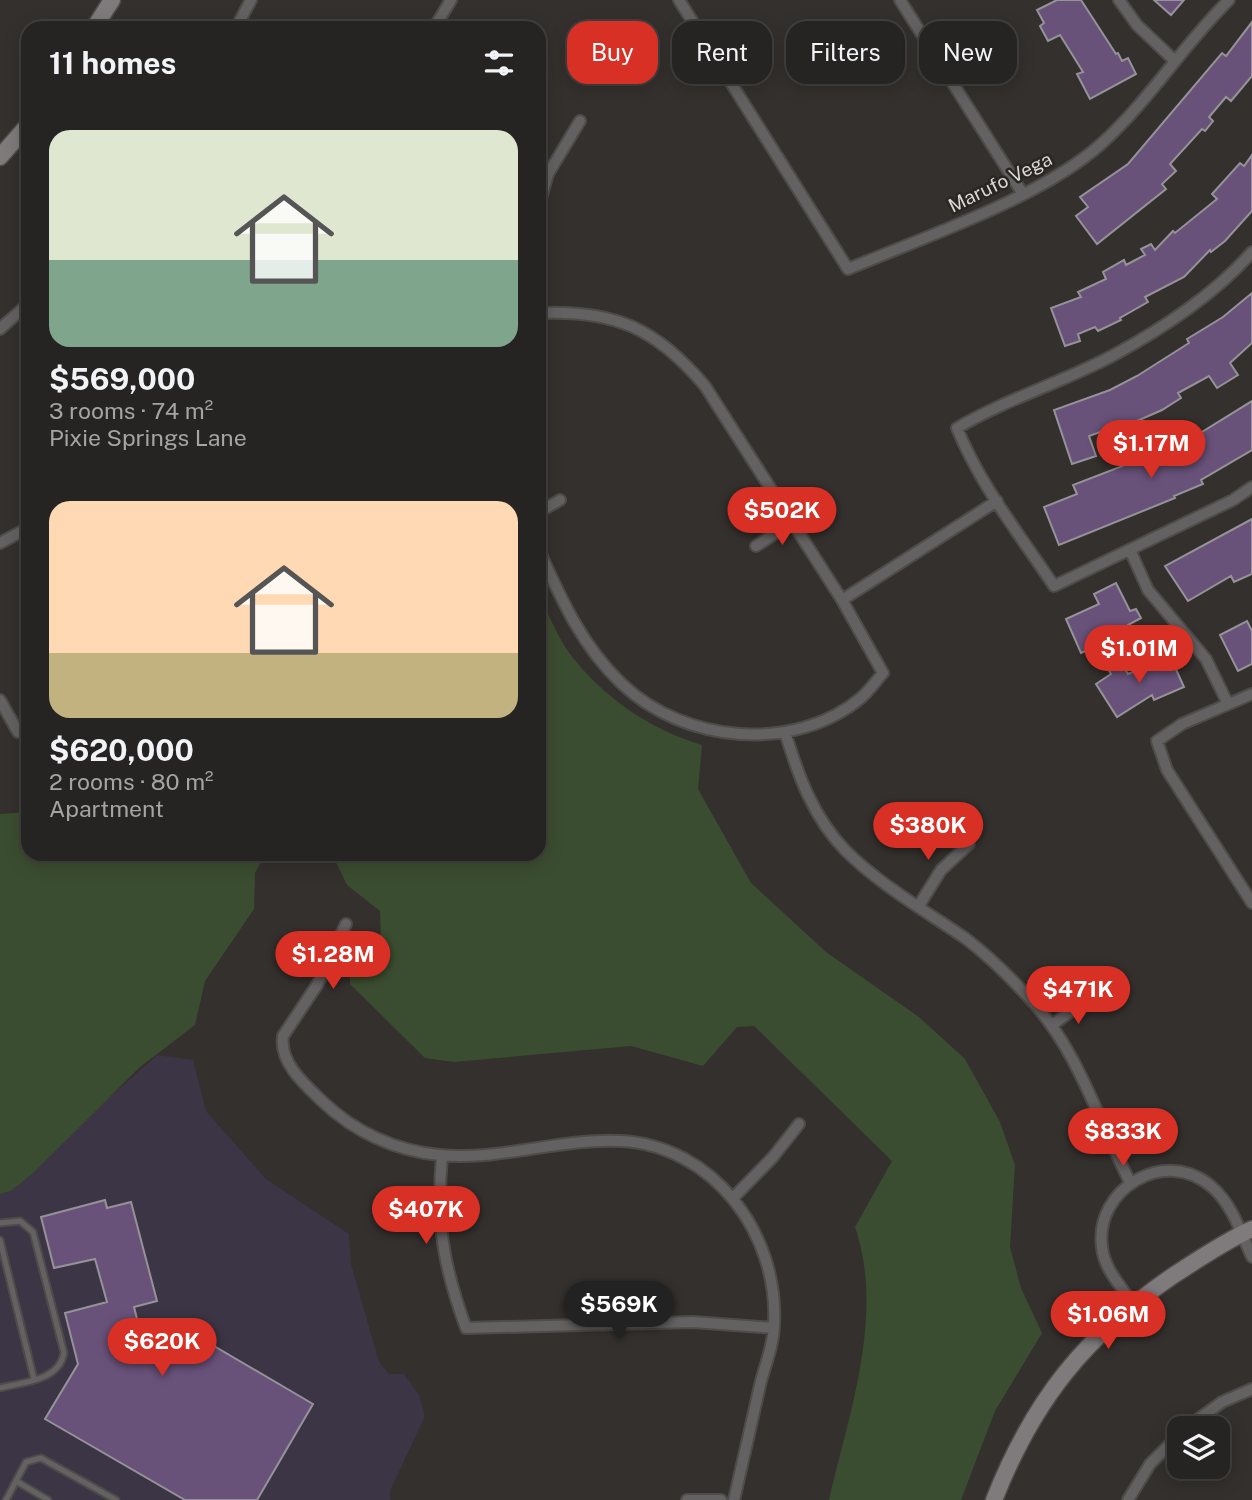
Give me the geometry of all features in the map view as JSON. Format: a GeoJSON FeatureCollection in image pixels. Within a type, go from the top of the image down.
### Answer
{"type":"FeatureCollection","features":[{"type":"Feature","properties":{"kind":"street"},"geometry":{"type":"LineString","coordinates":[[98,21],[111,0]]}},
{"type":"Feature","properties":{"kind":"street"},"geometry":{"type":"LineString","coordinates":[[240,21],[251,0]]}},
{"type":"Feature","properties":{"kind":"street"},"geometry":{"type":"LineString","coordinates":[[438,21],[451,0]]}},
{"type":"Feature","properties":{"kind":"street","name":"Marufo Vega"},"geometry":{"type":"LineString","coordinates":[[679,0],[848,269],[1023,194],[1060,174],[1100,146],[1147,97],[1229,0]]}},
{"type":"Feature","properties":{"kind":"street"},"geometry":{"type":"LineString","coordinates":[[900,0],[1023,194]]}},
{"type":"Feature","properties":{"kind":"street"},"geometry":{"type":"LineString","coordinates":[[1119,0],[1137,25],[1175,61]]}},
{"type":"Feature","properties":{"kind":"street"},"geometry":{"type":"LineString","coordinates":[[546,181],[580,121]]}},
{"type":"Feature","properties":{"kind":"street"},"geometry":{"type":"LineString","coordinates":[[0,157],[21,133]]}},
{"type":"Feature","properties":{"kind":"street"},"geometry":{"type":"LineString","coordinates":[[1251,253],[1230,276],[1208,293],[1110,357],[980,414],[957,428],[966,451],[1054,586],[1233,500],[1252,487]]}},
{"type":"Feature","properties":{"kind":"street"},"geometry":{"type":"LineString","coordinates":[[0,329],[21,310]]}},
{"type":"Feature","properties":{"kind":"street"},"geometry":{"type":"LineString","coordinates":[[546,313],[562,312],[615,319],[657,340],[680,357],[705,386],[842,600],[883,673],[862,697],[835,714],[785,732],[739,734],[709,730],[680,720],[642,700],[624,686],[578,633],[546,565]]}},
{"type":"Feature","properties":{"kind":"street"},"geometry":{"type":"LineString","coordinates":[[546,508],[560,500]]}},
{"type":"Feature","properties":{"kind":"street"},"geometry":{"type":"LineString","coordinates":[[842,600],[997,501]]}},
{"type":"Feature","properties":{"kind":"street"},"geometry":{"type":"LineString","coordinates":[[756,546],[791,523]]}},
{"type":"Feature","properties":{"kind":"street"},"geometry":{"type":"LineString","coordinates":[[0,543],[21,532]]}},
{"type":"Feature","properties":{"kind":"street"},"geometry":{"type":"LineString","coordinates":[[1130,550],[1148,590],[1206,659],[1228,705]]}},
{"type":"Feature","properties":{"kind":"street"},"geometry":{"type":"LineString","coordinates":[[1252,694],[1182,724],[1157,741],[1167,770],[1252,903]]}},
{"type":"Feature","properties":{"kind":"street"},"geometry":{"type":"LineString","coordinates":[[0,701],[21,727]]}},
{"type":"Feature","properties":{"kind":"street"},"geometry":{"type":"LineString","coordinates":[[785,732],[804,789],[822,821],[844,849],[874,876],[967,940],[1002,970],[1052,1025],[1088,1088],[1111,1146],[1130,1182]]}},
{"type":"Feature","properties":{"kind":"street"},"geometry":{"type":"LineString","coordinates":[[918,907],[942,870],[970,844]]}},
{"type":"Feature","properties":{"kind":"street"},"geometry":{"type":"LineString","coordinates":[[346,924],[332,958],[283,1035],[282,1045],[290,1064],[332,1111],[363,1132],[396,1147],[442,1156],[622,1141],[652,1146],[681,1158],[712,1177],[733,1198],[761,1243],[770,1270],[775,1300],[774,1328],[734,1500]]}},
{"type":"Feature","properties":{"kind":"street"},"geometry":{"type":"LineString","coordinates":[[1052,1025],[1084,1002]]}},
{"type":"Feature","properties":{"kind":"street"},"geometry":{"type":"LineString","coordinates":[[733,1198],[774,1157],[799,1124]]}},
{"type":"Feature","properties":{"kind":"street"},"geometry":{"type":"LineString","coordinates":[[442,1156],[439,1212],[442,1250],[466,1328],[693,1322],[774,1328]]}},
{"type":"Feature","properties":{"kind":"street"},"geometry":{"type":"LineString","coordinates":[[1133,1304],[1108,1268],[1102,1249],[1101,1228],[1106,1211],[1118,1193],[1130,1182],[1151,1173],[1173,1172],[1195,1177],[1210,1185],[1247,1231],[1252,1256]]}},
{"type":"Feature","properties":{"kind":"street"},"geometry":{"type":"LineString","coordinates":[[994,1500],[1020,1439],[1048,1394],[1100,1332],[1133,1304],[1247,1231]]}},
{"type":"Feature","properties":{"kind":"street"},"geometry":{"type":"LineString","coordinates":[[1203,1416],[1222,1402],[1252,1389]]}},
{"type":"Feature","properties":{"kind":"street"},"geometry":{"type":"LineString","coordinates":[[1128,1500],[1150,1464],[1167,1447]]}},
{"type":"Feature","properties":{"kind":"street"},"geometry":{"type":"LineString","coordinates":[[687,1500],[721,1500]]}},
{"type":"Feature","properties":{"kind":"lane"},"geometry":{"type":"LineString","coordinates":[[0,1223],[20,1221],[33,1232],[64,1353],[62,1363],[55,1372],[0,1388]]}},
{"type":"Feature","properties":{"kind":"lane"},"geometry":{"type":"LineString","coordinates":[[0,1240],[34,1379]]}},
{"type":"Feature","properties":{"kind":"lane"},"geometry":{"type":"LineString","coordinates":[[6,1500],[26,1462],[41,1458],[116,1500]]}},
{"type":"Feature","properties":{"kind":"lane"},"geometry":{"type":"LineString","coordinates":[[16,1481],[48,1500]]}},
{"type":"Feature","properties":{"kind":"shaded area"},"geometry":{"type":"Polygon","coordinates":[[[157,1055],[193,1060],[206,1111],[266,1179],[349,1234],[351,1264],[379,1362],[389,1374],[404,1374],[419,1395],[425,1416],[390,1491],[390,1500],[0,1500],[0,1194],[11,1191],[32,1174],[84,1120],[157,1055]]]}},
{"type":"Feature","properties":{"kind":"green space"},"geometry":{"type":"Polygon","coordinates":[[[546,610],[570,654],[598,685],[646,721],[702,745],[698,789],[751,883],[826,952],[919,1017],[965,1059],[1000,1122],[1015,1165],[1010,1247],[1021,1288],[1042,1333],[995,1411],[961,1500],[829,1500],[854,1399],[865,1329],[863,1260],[855,1227],[892,1161],[754,1026],[737,1027],[703,1066],[631,1046],[454,1062],[425,1058],[350,984],[350,956],[381,939],[380,911],[347,885],[335,861],[546,861],[546,610]]]}},
{"type":"Feature","properties":{"kind":"green space"},"geometry":{"type":"Polygon","coordinates":[[[21,812],[21,861],[262,861],[255,873],[254,909],[205,981],[195,1025],[140,1067],[32,1174],[11,1191],[0,1194],[0,814],[21,812]]]}},
{"type":"Feature","properties":{"kind":"building"},"geometry":{"type":"Polygon","coordinates":[[[1057,0],[1081,0],[1116,54],[1118,53],[1122,61],[1128,58],[1136,74],[1090,99],[1077,74],[1083,72],[1060,35],[1048,41],[1040,26],[1044,23],[1037,10],[1057,0]]]}},
{"type":"Feature","properties":{"kind":"building"},"geometry":{"type":"Polygon","coordinates":[[[1154,0],[1184,0],[1171,15],[1154,0]]]}},
{"type":"Feature","properties":{"kind":"building"},"geometry":{"type":"Polygon","coordinates":[[[1252,22],[1252,76],[1231,101],[1226,97],[1209,117],[1213,121],[1205,131],[1202,129],[1170,164],[1176,171],[1162,184],[1166,189],[1097,244],[1076,216],[1088,207],[1080,197],[1128,164],[1222,53],[1226,56],[1252,22]]]}},
{"type":"Feature","properties":{"kind":"building"},"geometry":{"type":"Polygon","coordinates":[[[1252,155],[1252,211],[1225,241],[1211,252],[1210,250],[1184,277],[1145,297],[1148,302],[1120,318],[1121,320],[1098,331],[1095,327],[1078,334],[1080,341],[1065,346],[1051,308],[1081,297],[1078,292],[1106,279],[1103,272],[1124,260],[1126,265],[1145,255],[1141,249],[1151,244],[1155,250],[1173,231],[1175,233],[1217,199],[1212,194],[1240,163],[1244,166],[1252,155]]]}},
{"type":"Feature","properties":{"kind":"building"},"geometry":{"type":"Polygon","coordinates":[[[1252,293],[1252,343],[1230,363],[1238,375],[1217,388],[1209,376],[1178,393],[1181,398],[1162,410],[1112,432],[1111,428],[1089,436],[1096,456],[1072,464],[1054,410],[1110,390],[1137,376],[1189,343],[1187,339],[1223,317],[1252,293]]]}},
{"type":"Feature","properties":{"kind":"building"},"geometry":{"type":"Polygon","coordinates":[[[1252,401],[1252,450],[1201,480],[1203,484],[1174,496],[1175,498],[1059,545],[1044,507],[1077,494],[1073,485],[1156,453],[1157,456],[1171,451],[1174,458],[1195,450],[1189,440],[1252,401]]]}},
{"type":"Feature","properties":{"kind":"building"},"geometry":{"type":"Polygon","coordinates":[[[1252,519],[1252,574],[1234,582],[1231,576],[1188,601],[1165,566],[1252,519]]]}},
{"type":"Feature","properties":{"kind":"building"},"geometry":{"type":"Polygon","coordinates":[[[1116,583],[1130,611],[1136,609],[1141,618],[1128,625],[1133,635],[1100,651],[1097,646],[1081,653],[1066,619],[1099,604],[1094,594],[1116,583]]]}},
{"type":"Feature","properties":{"kind":"building"},"geometry":{"type":"Polygon","coordinates":[[[1247,621],[1252,631],[1252,664],[1238,671],[1220,635],[1247,621]]]}},
{"type":"Feature","properties":{"kind":"building"},"geometry":{"type":"Polygon","coordinates":[[[1170,656],[1184,687],[1154,700],[1152,695],[1117,717],[1096,684],[1111,674],[1108,669],[1120,661],[1128,674],[1170,656]]]}},
{"type":"Feature","properties":{"kind":"building"},"geometry":{"type":"Polygon","coordinates":[[[105,1200],[107,1208],[131,1202],[157,1301],[134,1307],[143,1343],[156,1351],[173,1322],[313,1404],[257,1500],[185,1500],[45,1419],[78,1364],[65,1313],[107,1302],[95,1259],[54,1268],[41,1217],[105,1200]]]}}]}
